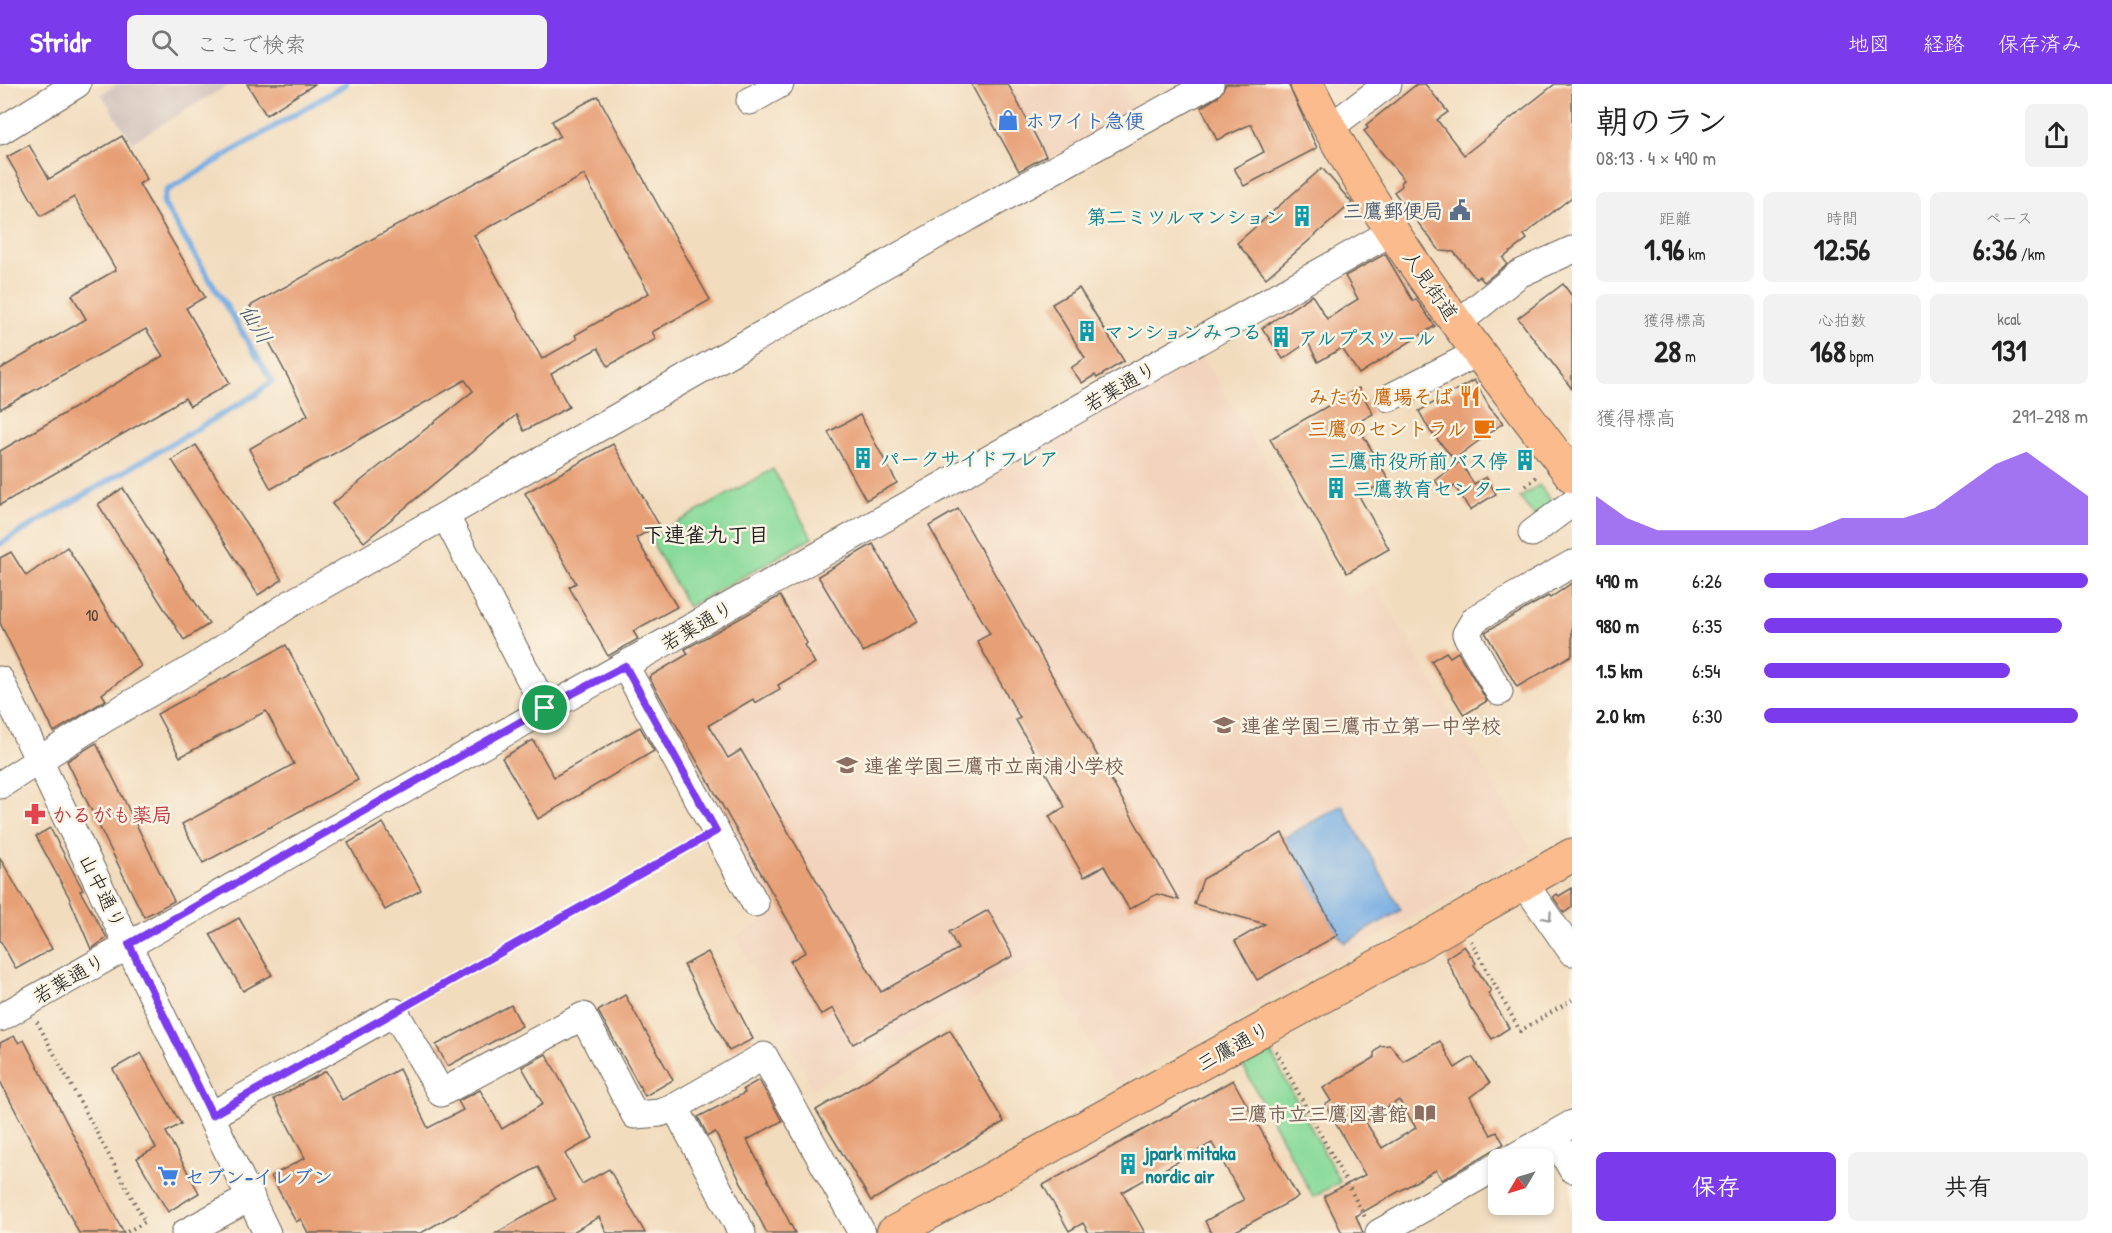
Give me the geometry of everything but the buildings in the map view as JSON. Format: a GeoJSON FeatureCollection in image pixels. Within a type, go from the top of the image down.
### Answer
{"type":"FeatureCollection","features":[{"type":"Feature","properties":{"kind":"main road","name":"人見街道"},"geometry":{"type":"LineString","coordinates":[[1307,84],[1329,128],[1393,231],[1479,352],[1558,474]]}},
{"type":"Feature","properties":{"kind":"main road","name":"三鷹通り"},"geometry":{"type":"LineString","coordinates":[[893,1233],[1264,1029],[1572,855]]}},
{"type":"Feature","properties":{"kind":"street"},"geometry":{"type":"LineString","coordinates":[[0,131],[77,84]]}},
{"type":"Feature","properties":{"kind":"street"},"geometry":{"type":"LineString","coordinates":[[750,101],[780,84]]}},
{"type":"Feature","properties":{"kind":"street"},"geometry":{"type":"LineString","coordinates":[[0,784],[195,667],[290,604],[954,225],[1210,84]]}},
{"type":"Feature","properties":{"kind":"street"},"geometry":{"type":"LineString","coordinates":[[1329,128],[1388,84]]}},
{"type":"Feature","properties":{"kind":"street","name":"若葉通り"},"geometry":{"type":"LineString","coordinates":[[0,1018],[545,708],[625,666],[1393,231]]}},
{"type":"Feature","properties":{"kind":"street"},"geometry":{"type":"LineString","coordinates":[[1458,324],[1519,274],[1572,250]]}},
{"type":"Feature","properties":{"kind":"street"},"geometry":{"type":"LineString","coordinates":[[1389,398],[1479,352]]}},
{"type":"Feature","properties":{"kind":"street"},"geometry":{"type":"LineString","coordinates":[[1532,533],[1572,503]]}},
{"type":"Feature","properties":{"kind":"street"},"geometry":{"type":"LineString","coordinates":[[446,517],[545,708]]}},
{"type":"Feature","properties":{"kind":"street"},"geometry":{"type":"LineString","coordinates":[[1499,692],[1466,634],[1475,619],[1572,564]]}},
{"type":"Feature","properties":{"kind":"street"},"geometry":{"type":"LineString","coordinates":[[625,666],[754,903]]}},
{"type":"Feature","properties":{"kind":"street","name":"山中通り"},"geometry":{"type":"LineString","coordinates":[[0,680],[267,1233]]}},
{"type":"Feature","properties":{"kind":"street"},"geometry":{"type":"LineString","coordinates":[[1529,880],[1533,896],[1572,952]]}},
{"type":"Feature","properties":{"kind":"street"},"geometry":{"type":"LineString","coordinates":[[212,1115],[395,1012],[441,1094],[583,1016],[635,1115],[660,1113],[675,1107],[764,1056],[862,1233]]}},
{"type":"Feature","properties":{"kind":"street"},"geometry":{"type":"LineString","coordinates":[[675,1107],[742,1233]]}},
{"type":"Feature","properties":{"kind":"street"},"geometry":{"type":"LineString","coordinates":[[1528,1149],[1562,1130],[1572,1169]]}},
{"type":"Feature","properties":{"kind":"street"},"geometry":{"type":"LineString","coordinates":[[1375,1230],[1488,1171]]}},
{"type":"Feature","properties":{"kind":"street"},"geometry":{"type":"LineString","coordinates":[[185,1233],[251,1197]]}},
{"type":"Feature","properties":{"kind":"path"},"geometry":{"type":"LineString","coordinates":[[1526,486],[1558,474]]}},
{"type":"Feature","properties":{"kind":"path"},"geometry":{"type":"LineString","coordinates":[[395,1012],[716,831]]}},
{"type":"Feature","properties":{"kind":"path"},"geometry":{"type":"LineString","coordinates":[[1467,935],[1520,1031],[1572,1000]]}},
{"type":"Feature","properties":{"kind":"path"},"geometry":{"type":"LineString","coordinates":[[33,1013],[145,1222],[125,1233]]}},
{"type":"Feature","properties":{"kind":"path"},"geometry":{"type":"LineString","coordinates":[[1264,1029],[1375,1230]]}},
{"type":"Feature","properties":{"kind":"shaded area"},"geometry":{"type":"Polygon","coordinates":[[[117,84],[230,84],[132,142],[101,94],[117,84]]]}},
{"type":"Feature","properties":{"kind":"shaded area"},"geometry":{"type":"Polygon","coordinates":[[[1008,84],[1124,84],[1137,110],[1048,159],[1008,84]]]}},
{"type":"Feature","properties":{"kind":"shaded area"},"geometry":{"type":"Polygon","coordinates":[[[1324,84],[1360,84],[1332,99],[1324,84]]]}},
{"type":"Feature","properties":{"kind":"shaded area","name":"連雀学園三鷹市立第一中学校"},"geometry":{"type":"Polygon","coordinates":[[[1203,356],[1348,600],[1374,583],[1532,850],[1115,1086],[1045,961],[813,1088],[736,937],[768,917],[716,831],[635,676],[699,639],[730,700],[815,653],[782,591],[1203,356]]]}},
{"type":"Feature","properties":{"kind":"green space"},"geometry":{"type":"Polygon","coordinates":[[[773,469],[812,538],[688,607],[650,538],[773,469]]]}},
{"type":"Feature","properties":{"kind":"green space"},"geometry":{"type":"Polygon","coordinates":[[[1539,485],[1555,506],[1535,517],[1520,498],[1539,485]]]}},
{"type":"Feature","properties":{"kind":"green space"},"geometry":{"type":"Polygon","coordinates":[[[1270,1051],[1340,1182],[1313,1197],[1243,1066],[1270,1051]]]}},
{"type":"Feature","properties":{"kind":"water"},"geometry":{"type":"Polygon","coordinates":[[[1342,805],[1401,910],[1345,943],[1338,935],[1284,838],[1342,805]]]}},
{"type":"Feature","properties":{"kind":"waterway","name":"仙川"},"geometry":{"type":"LineString","coordinates":[[0,544],[255,395],[272,381],[163,203],[166,191],[346,84]]}},
{"type":"Feature","properties":{"kind":"place","name":"ホワイト急便"},"geometry":{"type":"Point","coordinates":[1008,120]}},
{"type":"Feature","properties":{"kind":"place","name":"三鷹郵便局"},"geometry":{"type":"Point","coordinates":[1460,210]}},
{"type":"Feature","properties":{"kind":"place","name":"第二ミツルマンション"},"geometry":{"type":"Point","coordinates":[1302,216]}},
{"type":"Feature","properties":{"kind":"place","name":"マンションみつる"},"geometry":{"type":"Point","coordinates":[1087,331]}},
{"type":"Feature","properties":{"kind":"place","name":"アルプスツール"},"geometry":{"type":"Point","coordinates":[1281,337]}},
{"type":"Feature","properties":{"kind":"place","name":"みたか 鷹場そば"},"geometry":{"type":"Point","coordinates":[1470,396]}},
{"type":"Feature","properties":{"kind":"place","name":"三鷹のセントラル"},"geometry":{"type":"Point","coordinates":[1484,428]}},
{"type":"Feature","properties":{"kind":"place","name":"パークサイドフレア"},"geometry":{"type":"Point","coordinates":[863,458]}},
{"type":"Feature","properties":{"kind":"place","name":"三鷹市役所前バス停"},"geometry":{"type":"Point","coordinates":[1525,460]}},
{"type":"Feature","properties":{"kind":"place","name":"三鷹教育センター"},"geometry":{"type":"Point","coordinates":[1336,488]}},
{"type":"Feature","properties":{"kind":"place","name":"連雀学園三鷹市立第一中学校"},"geometry":{"type":"Point","coordinates":[1224,725]}},
{"type":"Feature","properties":{"kind":"place","name":"連雀学園三鷹市立南浦小学校"},"geometry":{"type":"Point","coordinates":[847,765]}},
{"type":"Feature","properties":{"kind":"place","name":"かるがも薬局"},"geometry":{"type":"Point","coordinates":[35,814]}},
{"type":"Feature","properties":{"kind":"place","name":"三鷹市立三鷹図書館"},"geometry":{"type":"Point","coordinates":[1425,1113]}},
{"type":"Feature","properties":{"kind":"place","name":"jpark mitaka nordic air"},"geometry":{"type":"Point","coordinates":[1128,1164]}},
{"type":"Feature","properties":{"kind":"place","name":"セブン-イレブン"},"geometry":{"type":"Point","coordinates":[168,1176]}},
{"type":"Feature","properties":{"kind":"district","name":"下連雀九丁目"},"geometry":{"type":"Point","coordinates":[706,534]}},
{"type":"Feature","properties":{"kind":"route"},"geometry":{"type":"LineString","coordinates":[[625,666],[716,831],[212,1115],[129,944],[545,708],[625,666]]}}]}
